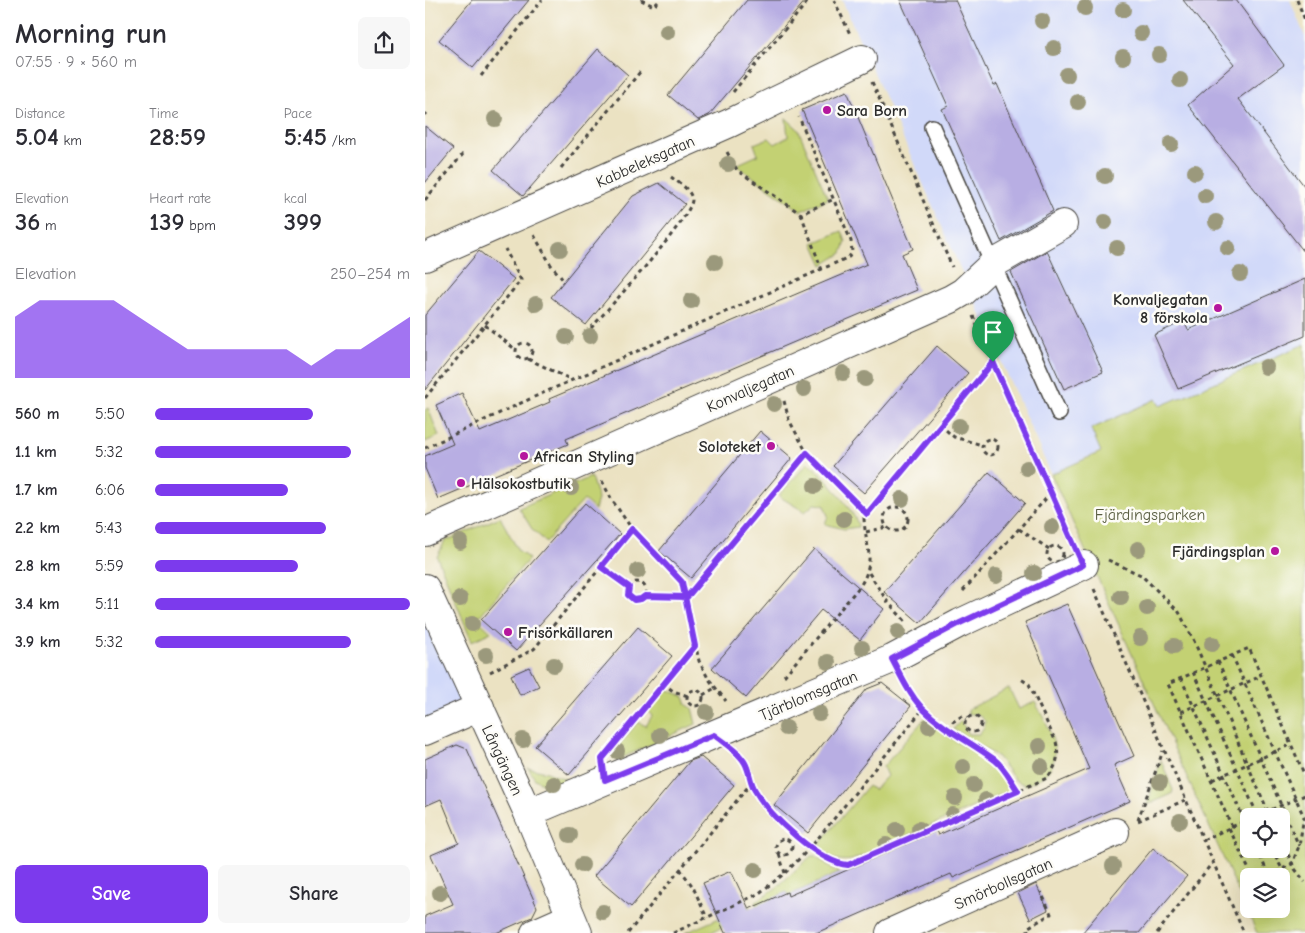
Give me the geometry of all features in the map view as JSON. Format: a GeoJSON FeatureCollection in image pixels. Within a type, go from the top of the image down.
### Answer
{"type":"FeatureCollection","features":[{"type":"Feature","properties":{"kind":"street","name":"Kabbeleksgatan"},"geometry":{"type":"LineString","coordinates":[[425,257],[730,123],[862,59]]}},
{"type":"Feature","properties":{"kind":"street","name":"Konvaljegatan"},"geometry":{"type":"LineString","coordinates":[[425,532],[963,292],[993,264],[1063,224]]}},
{"type":"Feature","properties":{"kind":"street","name":"Tjärblomsgatan"},"geometry":{"type":"LineString","coordinates":[[528,813],[892,659],[1083,565]]}},
{"type":"Feature","properties":{"kind":"street","name":"Långängen"},"geometry":{"type":"LineString","coordinates":[[425,588],[528,813],[574,925]]}},
{"type":"Feature","properties":{"kind":"street"},"geometry":{"type":"LineString","coordinates":[[425,731],[480,708]]}},
{"type":"Feature","properties":{"kind":"street","name":"Smörbollsgatan"},"geometry":{"type":"LineString","coordinates":[[890,933],[1127,827]]}},
{"type":"Feature","properties":{"kind":"street"},"geometry":{"type":"LineString","coordinates":[[535,933],[574,925]]}},
{"type":"Feature","properties":{"kind":"lane"},"geometry":{"type":"LineString","coordinates":[[932,127],[1059,414]]}},
{"type":"Feature","properties":{"kind":"path"},"geometry":{"type":"LineString","coordinates":[[481,76],[542,0]]}},
{"type":"Feature","properties":{"kind":"path"},"geometry":{"type":"LineString","coordinates":[[641,0],[654,6],[660,0]]}},
{"type":"Feature","properties":{"kind":"path"},"geometry":{"type":"LineString","coordinates":[[834,0],[862,59],[1244,933]]}},
{"type":"Feature","properties":{"kind":"path"},"geometry":{"type":"LineString","coordinates":[[1297,0],[1305,20]]}},
{"type":"Feature","properties":{"kind":"path"},"geometry":{"type":"LineString","coordinates":[[558,171],[640,72]]}},
{"type":"Feature","properties":{"kind":"path"},"geometry":{"type":"LineString","coordinates":[[425,448],[573,380],[664,341],[749,300],[849,257],[852,252],[851,241],[797,113]]}},
{"type":"Feature","properties":{"kind":"path"},"geometry":{"type":"LineString","coordinates":[[724,145],[737,170],[801,214],[822,270]]}},
{"type":"Feature","properties":{"kind":"path"},"geometry":{"type":"LineString","coordinates":[[425,200],[463,154]]}},
{"type":"Feature","properties":{"kind":"path"},"geometry":{"type":"LineString","coordinates":[[591,328],[663,246],[691,207],[692,198],[687,189],[668,175]]}},
{"type":"Feature","properties":{"kind":"path"},"geometry":{"type":"LineString","coordinates":[[801,214],[834,199]]}},
{"type":"Feature","properties":{"kind":"path"},"geometry":{"type":"LineString","coordinates":[[531,228],[551,265],[564,281]]}},
{"type":"Feature","properties":{"kind":"path"},"geometry":{"type":"LineString","coordinates":[[425,398],[521,280],[502,242]]}},
{"type":"Feature","properties":{"kind":"path"},"geometry":{"type":"LineString","coordinates":[[485,325],[516,350],[519,358],[528,359],[573,380]]}},
{"type":"Feature","properties":{"kind":"path"},"geometry":{"type":"LineString","coordinates":[[516,350],[521,344],[530,346],[532,352],[528,359]]}},
{"type":"Feature","properties":{"kind":"path"},"geometry":{"type":"LineString","coordinates":[[780,680],[861,586],[869,573],[869,554],[864,518],[993,362]]}},
{"type":"Feature","properties":{"kind":"path"},"geometry":{"type":"LineString","coordinates":[[782,397],[789,420],[807,453],[867,514]]}},
{"type":"Feature","properties":{"kind":"path"},"geometry":{"type":"LineString","coordinates":[[940,425],[954,437],[983,444]]}},
{"type":"Feature","properties":{"kind":"path"},"geometry":{"type":"LineString","coordinates":[[988,439],[994,439],[998,444],[998,450],[994,454],[988,454],[983,450],[983,444],[988,439]]}},
{"type":"Feature","properties":{"kind":"path"},"geometry":{"type":"LineString","coordinates":[[687,597],[807,453]]}},
{"type":"Feature","properties":{"kind":"path"},"geometry":{"type":"LineString","coordinates":[[600,477],[611,500],[632,529],[682,582],[687,597],[699,661],[715,688],[733,707]]}},
{"type":"Feature","properties":{"kind":"path"},"geometry":{"type":"LineString","coordinates":[[961,594],[1051,493]]}},
{"type":"Feature","properties":{"kind":"path"},"geometry":{"type":"LineString","coordinates":[[866,532],[887,527],[895,531],[903,529],[908,522],[904,511],[897,508],[888,511],[885,518],[887,527]]}},
{"type":"Feature","properties":{"kind":"path"},"geometry":{"type":"LineString","coordinates":[[488,673],[534,649],[632,529]]}},
{"type":"Feature","properties":{"kind":"path"},"geometry":{"type":"LineString","coordinates":[[1019,529],[1049,549]]}},
{"type":"Feature","properties":{"kind":"path"},"geometry":{"type":"LineString","coordinates":[[1083,565],[1092,561],[1109,560],[1141,575],[1179,612],[1267,808]]}},
{"type":"Feature","properties":{"kind":"path"},"geometry":{"type":"LineString","coordinates":[[601,567],[629,587]]}},
{"type":"Feature","properties":{"kind":"path"},"geometry":{"type":"LineString","coordinates":[[869,573],[887,601],[926,641]]}},
{"type":"Feature","properties":{"kind":"path"},"geometry":{"type":"LineString","coordinates":[[645,596],[646,589],[641,583],[634,582],[629,587],[628,595],[634,600],[645,596],[687,597]]}},
{"type":"Feature","properties":{"kind":"path"},"geometry":{"type":"LineString","coordinates":[[605,780],[602,759],[695,646]]}},
{"type":"Feature","properties":{"kind":"path"},"geometry":{"type":"LineString","coordinates":[[1249,868],[1212,780],[1168,684],[1249,648],[1305,776]]}},
{"type":"Feature","properties":{"kind":"path"},"geometry":{"type":"LineString","coordinates":[[1232,655],[1304,817],[1299,846],[1292,864],[1285,868]]}},
{"type":"Feature","properties":{"kind":"path"},"geometry":{"type":"LineString","coordinates":[[892,659],[907,689],[923,709],[947,729],[995,760],[1003,767],[1018,791]]}},
{"type":"Feature","properties":{"kind":"path"},"geometry":{"type":"LineString","coordinates":[[1218,661],[1299,846]]}},
{"type":"Feature","properties":{"kind":"path"},"geometry":{"type":"LineString","coordinates":[[1193,672],[1254,808]]}},
{"type":"Feature","properties":{"kind":"path"},"geometry":{"type":"LineString","coordinates":[[1181,712],[1261,676]]}},
{"type":"Feature","properties":{"kind":"path"},"geometry":{"type":"LineString","coordinates":[[714,735],[739,755],[765,807],[820,856],[838,864],[848,865],[1047,778],[1055,768],[1059,752],[1049,723],[1029,684],[1019,678]]}},
{"type":"Feature","properties":{"kind":"path"},"geometry":{"type":"LineString","coordinates":[[1181,678],[1224,775],[1241,808]]}},
{"type":"Feature","properties":{"kind":"path"},"geometry":{"type":"LineString","coordinates":[[663,683],[673,691],[688,696]]}},
{"type":"Feature","properties":{"kind":"path"},"geometry":{"type":"LineString","coordinates":[[703,695],[715,688]]}},
{"type":"Feature","properties":{"kind":"path"},"geometry":{"type":"LineString","coordinates":[[695,690],[703,695],[702,702],[695,706],[688,702],[688,696],[695,690]]}},
{"type":"Feature","properties":{"kind":"path"},"geometry":{"type":"LineString","coordinates":[[673,933],[758,894],[785,873],[811,847],[923,709]]}},
{"type":"Feature","properties":{"kind":"path"},"geometry":{"type":"LineString","coordinates":[[947,729],[951,723],[962,716],[966,719]]}},
{"type":"Feature","properties":{"kind":"path"},"geometry":{"type":"LineString","coordinates":[[972,716],[977,718],[981,723],[980,728],[975,732],[969,731],[965,725],[966,719],[972,716]]}},
{"type":"Feature","properties":{"kind":"path"},"geometry":{"type":"LineString","coordinates":[[1212,780],[1291,744]]}},
{"type":"Feature","properties":{"kind":"path"},"geometry":{"type":"LineString","coordinates":[[1127,827],[1163,750]]}},
{"type":"Feature","properties":{"kind":"path"},"geometry":{"type":"LineString","coordinates":[[628,933],[751,782]]}},
{"type":"Feature","properties":{"kind":"path"},"geometry":{"type":"LineString","coordinates":[[1274,808],[1305,795]]}},
{"type":"Feature","properties":{"kind":"path"},"geometry":{"type":"LineString","coordinates":[[1127,827],[1185,800]]}},
{"type":"Feature","properties":{"kind":"path"},"geometry":{"type":"LineString","coordinates":[[1203,840],[1240,823]]}},
{"type":"Feature","properties":{"kind":"path"},"geometry":{"type":"LineString","coordinates":[[779,854],[785,855],[790,852],[792,846],[788,840],[782,839],[777,843],[776,847],[785,873]]}},
{"type":"Feature","properties":{"kind":"path"},"geometry":{"type":"LineString","coordinates":[[1289,858],[1305,882]]}},
{"type":"Feature","properties":{"kind":"path"},"geometry":{"type":"LineString","coordinates":[[1157,933],[1213,862]]}},
{"type":"Feature","properties":{"kind":"path"},"geometry":{"type":"LineString","coordinates":[[680,870],[693,887],[707,918]]}},
{"type":"Feature","properties":{"kind":"path"},"geometry":{"type":"LineString","coordinates":[[1029,933],[1027,928],[1051,914],[1032,870]]}},
{"type":"Feature","properties":{"kind":"shaded area"},"geometry":{"type":"Polygon","coordinates":[[[842,0],[1290,0],[1305,37],[1305,344],[1160,406],[1156,399],[1091,429],[1101,451],[1051,474],[842,0]]]}},
{"type":"Feature","properties":{"kind":"shaded area"},"geometry":{"type":"Polygon","coordinates":[[[425,599],[471,703],[425,724],[425,599]]]}},
{"type":"Feature","properties":{"kind":"green space"},"geometry":{"type":"Polygon","coordinates":[[[786,118],[798,129],[828,199],[801,211],[736,165],[758,155],[754,144],[769,138],[775,144],[788,137],[786,118]]]}},
{"type":"Feature","properties":{"kind":"green space"},"geometry":{"type":"Polygon","coordinates":[[[842,231],[846,242],[842,253],[823,265],[813,243],[842,231]]]}},
{"type":"Feature","properties":{"kind":"green space","name":"Fjärdingsparken"},"geometry":{"type":"Polygon","coordinates":[[[1305,344],[1305,933],[1257,933],[1250,918],[1290,918],[1290,868],[1240,868],[1240,895],[1051,474],[1101,452],[1091,429],[1156,399],[1160,406],[1305,344]]]}},
{"type":"Feature","properties":{"kind":"green space"},"geometry":{"type":"Polygon","coordinates":[[[428,408],[439,436],[425,442],[425,410],[428,408]]]}},
{"type":"Feature","properties":{"kind":"green space"},"geometry":{"type":"Polygon","coordinates":[[[808,463],[837,493],[852,513],[858,527],[844,529],[825,524],[828,516],[824,505],[814,504],[805,512],[780,497],[780,494],[808,463]]]}},
{"type":"Feature","properties":{"kind":"green space"},"geometry":{"type":"Polygon","coordinates":[[[591,477],[598,499],[595,510],[584,500],[546,542],[532,529],[519,508],[591,477]]]}},
{"type":"Feature","properties":{"kind":"green space"},"geometry":{"type":"Polygon","coordinates":[[[500,517],[518,550],[529,559],[477,619],[491,632],[472,641],[437,557],[445,541],[500,517]]]}},
{"type":"Feature","properties":{"kind":"green space"},"geometry":{"type":"Polygon","coordinates":[[[1009,688],[1019,709],[1035,702],[1047,726],[1055,749],[1054,760],[1050,769],[1041,778],[1026,785],[1016,781],[998,757],[953,729],[961,721],[968,734],[979,734],[984,727],[985,721],[978,714],[967,714],[969,709],[1009,688]]]}},
{"type":"Feature","properties":{"kind":"green space"},"geometry":{"type":"Polygon","coordinates":[[[667,689],[684,697],[687,705],[692,708],[696,724],[617,760],[613,752],[638,722],[646,726],[652,716],[648,711],[667,689]]]}},
{"type":"Feature","properties":{"kind":"green space"},"geometry":{"type":"Polygon","coordinates":[[[925,718],[957,742],[994,764],[1012,790],[852,860],[836,860],[828,856],[819,844],[868,786],[874,790],[887,776],[883,767],[925,718]]]}},
{"type":"Feature","properties":{"kind":"green space"},"geometry":{"type":"Polygon","coordinates":[[[1161,760],[1173,790],[1172,794],[1147,805],[1161,760]]]}},
{"type":"Feature","properties":{"kind":"green space"},"geometry":{"type":"Polygon","coordinates":[[[528,768],[547,772],[568,780],[549,787],[535,779],[528,768]]]}},
{"type":"Feature","properties":{"kind":"green space"},"geometry":{"type":"Polygon","coordinates":[[[811,856],[815,856],[839,873],[789,895],[787,892],[779,895],[781,902],[759,912],[755,902],[776,888],[811,856]]]}},
{"type":"Feature","properties":{"kind":"green space"},"geometry":{"type":"Polygon","coordinates":[[[749,906],[753,914],[709,933],[685,933],[749,906]]]}},
{"type":"Feature","properties":{"kind":"building"},"geometry":{"type":"Polygon","coordinates":[[[472,0],[529,0],[473,68],[439,40],[472,0]]]}},
{"type":"Feature","properties":{"kind":"building"},"geometry":{"type":"Polygon","coordinates":[[[747,0],[806,0],[709,115],[698,120],[668,95],[747,0]]]}},
{"type":"Feature","properties":{"kind":"building"},"geometry":{"type":"Polygon","coordinates":[[[900,0],[955,0],[994,86],[997,84],[1053,211],[1001,241],[942,109],[948,106],[900,0]]]}},
{"type":"Feature","properties":{"kind":"building"},"geometry":{"type":"Polygon","coordinates":[[[1183,0],[1236,0],[1284,65],[1238,99],[1305,187],[1305,253],[1188,105],[1234,64],[1183,0]]]}},
{"type":"Feature","properties":{"kind":"building"},"geometry":{"type":"Polygon","coordinates":[[[598,49],[628,75],[523,196],[493,170],[598,49]]]}},
{"type":"Feature","properties":{"kind":"building"},"geometry":{"type":"Polygon","coordinates":[[[847,91],[913,249],[902,254],[917,290],[566,439],[568,444],[438,499],[425,468],[425,456],[453,444],[436,405],[462,393],[480,432],[550,402],[549,399],[867,264],[802,110],[847,91]]]}},
{"type":"Feature","properties":{"kind":"building"},"geometry":{"type":"Polygon","coordinates":[[[425,126],[453,149],[425,183],[425,126]]]}},
{"type":"Feature","properties":{"kind":"building"},"geometry":{"type":"Polygon","coordinates":[[[659,183],[685,204],[586,325],[551,297],[633,196],[659,183]]]}},
{"type":"Feature","properties":{"kind":"building"},"geometry":{"type":"Polygon","coordinates":[[[479,251],[514,279],[425,390],[425,315],[479,251]]]}},
{"type":"Feature","properties":{"kind":"building"},"geometry":{"type":"Polygon","coordinates":[[[1047,251],[1103,372],[1064,389],[1011,272],[1047,251]]]}},
{"type":"Feature","properties":{"kind":"building"},"geometry":{"type":"Polygon","coordinates":[[[1305,279],[1305,336],[1178,389],[1154,335],[1184,321],[1188,330],[1305,279]]]}},
{"type":"Feature","properties":{"kind":"building"},"geometry":{"type":"Polygon","coordinates":[[[937,346],[968,373],[864,493],[833,466],[937,346]]]}},
{"type":"Feature","properties":{"kind":"building"},"geometry":{"type":"Polygon","coordinates":[[[760,431],[792,458],[691,578],[659,551],[760,431]]]}},
{"type":"Feature","properties":{"kind":"building"},"geometry":{"type":"Polygon","coordinates":[[[989,472],[1025,503],[920,623],[884,592],[989,472]]]}},
{"type":"Feature","properties":{"kind":"building"},"geometry":{"type":"Polygon","coordinates":[[[585,503],[620,534],[516,651],[481,620],[585,503]]]}},
{"type":"Feature","properties":{"kind":"building"},"geometry":{"type":"Polygon","coordinates":[[[814,549],[884,609],[860,640],[821,610],[746,698],[712,668],[814,549]]]}},
{"type":"Feature","properties":{"kind":"building"},"geometry":{"type":"Polygon","coordinates":[[[1067,604],[1134,756],[1114,765],[1130,801],[953,878],[951,874],[816,933],[725,933],[703,883],[731,871],[749,909],[787,892],[788,896],[936,831],[938,835],[1089,769],[1025,622],[1067,604]]]}},
{"type":"Feature","properties":{"kind":"building"},"geometry":{"type":"Polygon","coordinates":[[[638,627],[672,656],[569,775],[535,746],[638,627]]]}},
{"type":"Feature","properties":{"kind":"building"},"geometry":{"type":"Polygon","coordinates":[[[529,667],[539,686],[520,695],[511,675],[529,667]]]}},
{"type":"Feature","properties":{"kind":"building"},"geometry":{"type":"Polygon","coordinates":[[[882,683],[911,706],[808,833],[774,805],[867,689],[882,683]]]}},
{"type":"Feature","properties":{"kind":"building"},"geometry":{"type":"Polygon","coordinates":[[[457,745],[467,749],[537,907],[532,917],[496,933],[425,933],[425,916],[453,904],[431,855],[459,843],[441,799],[425,806],[425,759],[457,745]]]}},
{"type":"Feature","properties":{"kind":"building"},"geometry":{"type":"Polygon","coordinates":[[[701,757],[734,785],[631,907],[594,876],[690,761],[701,757]]]}},
{"type":"Feature","properties":{"kind":"building"},"geometry":{"type":"Polygon","coordinates":[[[1153,848],[1187,876],[1139,933],[1082,933],[1153,848]]]}},
{"type":"Feature","properties":{"kind":"building"},"geometry":{"type":"Polygon","coordinates":[[[1036,884],[1048,910],[1030,919],[1018,893],[1036,884]]]}},
{"type":"Feature","properties":{"kind":"place","name":"Sara Born"},"geometry":{"type":"Point","coordinates":[827,110]}},
{"type":"Feature","properties":{"kind":"place","name":"Konvaljegatan 8 förskola"},"geometry":{"type":"Point","coordinates":[1218,308]}},
{"type":"Feature","properties":{"kind":"place","name":"Soloteket"},"geometry":{"type":"Point","coordinates":[771,446]}},
{"type":"Feature","properties":{"kind":"place","name":"African Styling"},"geometry":{"type":"Point","coordinates":[524,456]}},
{"type":"Feature","properties":{"kind":"place","name":"Hälsokostbutik"},"geometry":{"type":"Point","coordinates":[461,483]}},
{"type":"Feature","properties":{"kind":"place","name":"Fjärdingsplan"},"geometry":{"type":"Point","coordinates":[1275,551]}},
{"type":"Feature","properties":{"kind":"place","name":"Frisörkällaren"},"geometry":{"type":"Point","coordinates":[508,632]}},
{"type":"Feature","properties":{"kind":"route"},"geometry":{"type":"LineString","coordinates":[[993,362],[867,514],[807,453],[687,597],[657,598],[645,596],[634,600],[628,595],[629,587],[622,584],[601,567],[632,529],[682,582],[687,597],[695,646],[602,759],[605,780],[714,735],[739,755],[745,764],[754,790],[765,807],[820,856],[838,864],[848,865],[868,858],[1018,791],[1003,767],[995,760],[963,741],[923,709],[907,689],[892,659],[960,623],[1083,565],[993,362]]}}]}
